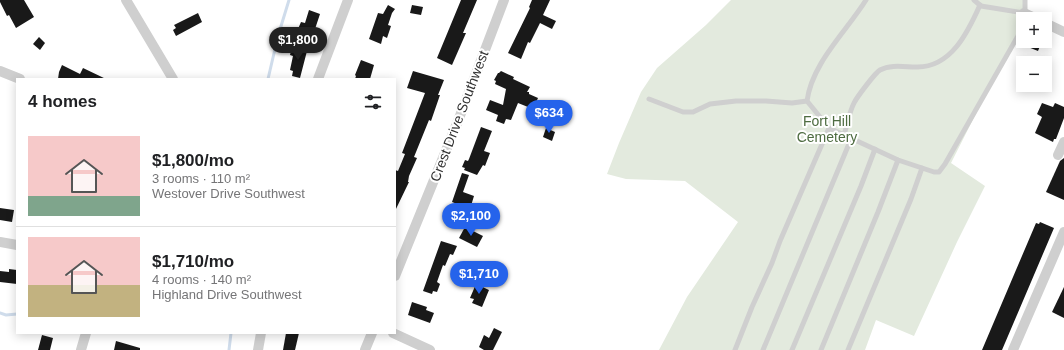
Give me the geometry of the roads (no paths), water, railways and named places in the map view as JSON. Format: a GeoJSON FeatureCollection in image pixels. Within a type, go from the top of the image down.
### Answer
{"type":"FeatureCollection","features":[{"type":"Feature","properties":{"kind":"street"},"geometry":{"type":"LineString","coordinates":[[126,0],[172,78]]}},
{"type":"Feature","properties":{"kind":"street"},"geometry":{"type":"LineString","coordinates":[[318,78],[348,0]]}},
{"type":"Feature","properties":{"kind":"street","name":"Crest Drive Southwest"},"geometry":{"type":"LineString","coordinates":[[396,274],[458,121],[504,0]]}},
{"type":"Feature","properties":{"kind":"street"},"geometry":{"type":"LineString","coordinates":[[1052,26],[1064,32]]}},
{"type":"Feature","properties":{"kind":"street"},"geometry":{"type":"LineString","coordinates":[[0,71],[18,78]]}},
{"type":"Feature","properties":{"kind":"street"},"geometry":{"type":"LineString","coordinates":[[1058,155],[1064,142]]}},
{"type":"Feature","properties":{"kind":"street"},"geometry":{"type":"LineString","coordinates":[[1013,350],[1064,232]]}},
{"type":"Feature","properties":{"kind":"street"},"geometry":{"type":"LineString","coordinates":[[0,242],[16,245]]}},
{"type":"Feature","properties":{"kind":"street"},"geometry":{"type":"LineString","coordinates":[[81,350],[86,334]]}},
{"type":"Feature","properties":{"kind":"street"},"geometry":{"type":"LineString","coordinates":[[258,350],[261,334]]}},
{"type":"Feature","properties":{"kind":"street"},"geometry":{"type":"LineString","coordinates":[[365,350],[372,334]]}},
{"type":"Feature","properties":{"kind":"street"},"geometry":{"type":"LineString","coordinates":[[395,334],[430,350]]}},
{"type":"Feature","properties":{"kind":"lane"},"geometry":{"type":"LineString","coordinates":[[866,0],[814,74],[808,88],[807,101],[829,128],[898,160],[934,172],[938,172],[945,164],[1016,39]]}},
{"type":"Feature","properties":{"kind":"lane"},"geometry":{"type":"LineString","coordinates":[[974,0],[980,5],[1016,14]]}},
{"type":"Feature","properties":{"kind":"lane"},"geometry":{"type":"LineString","coordinates":[[1025,0],[1025,12]]}},
{"type":"Feature","properties":{"kind":"lane"},"geometry":{"type":"LineString","coordinates":[[844,135],[854,102],[880,70],[892,66],[921,67],[935,64],[963,40],[980,5]]}},
{"type":"Feature","properties":{"kind":"lane"},"geometry":{"type":"LineString","coordinates":[[649,99],[683,112],[693,112],[710,104],[736,101],[792,103],[807,101]]}},
{"type":"Feature","properties":{"kind":"lane"},"geometry":{"type":"LineString","coordinates":[[735,350],[829,128]]}},
{"type":"Feature","properties":{"kind":"lane"},"geometry":{"type":"LineString","coordinates":[[764,350],[851,139]]}},
{"type":"Feature","properties":{"kind":"lane"},"geometry":{"type":"LineString","coordinates":[[792,350],[875,149]]}},
{"type":"Feature","properties":{"kind":"lane"},"geometry":{"type":"LineString","coordinates":[[821,350],[898,160]]}},
{"type":"Feature","properties":{"kind":"lane"},"geometry":{"type":"LineString","coordinates":[[848,350],[911,199],[922,168]]}},
{"type":"Feature","properties":{"kind":"waterway"},"geometry":{"type":"LineString","coordinates":[[268,78],[278,36],[289,0]]}},
{"type":"Feature","properties":{"kind":"waterway"},"geometry":{"type":"LineString","coordinates":[[0,313],[6,315],[16,314]]}},
{"type":"Feature","properties":{"kind":"waterway"},"geometry":{"type":"LineString","coordinates":[[229,350],[231,334]]}},
{"type":"Feature","properties":{"kind":"park label","name":"Fort Hill Cemetery"},"geometry":{"type":"Point","coordinates":[827,130]}}]}
